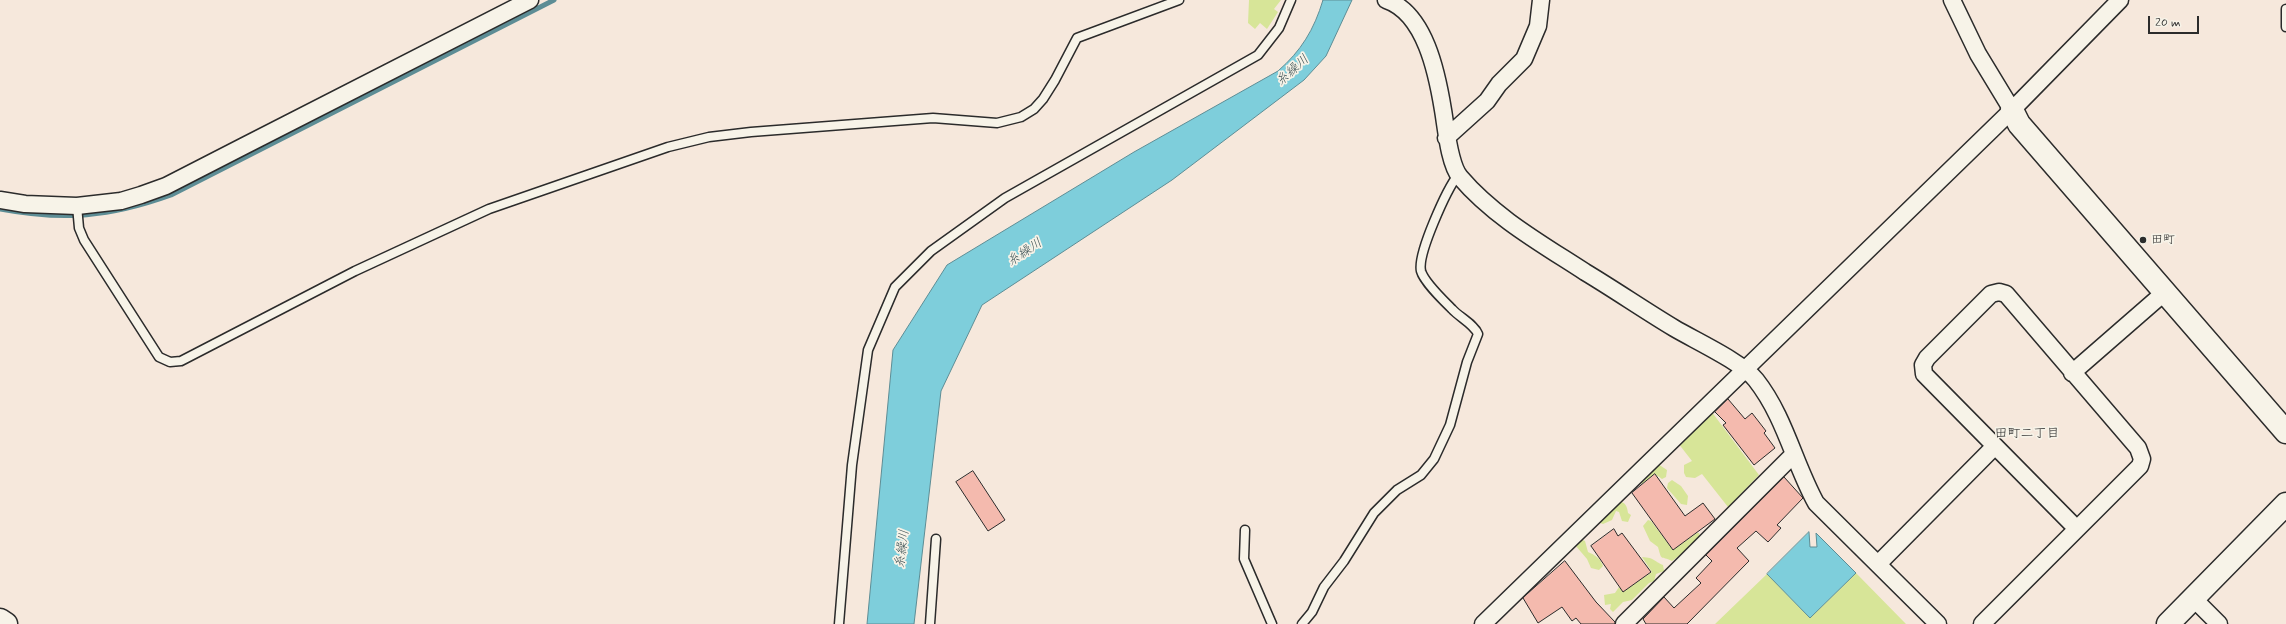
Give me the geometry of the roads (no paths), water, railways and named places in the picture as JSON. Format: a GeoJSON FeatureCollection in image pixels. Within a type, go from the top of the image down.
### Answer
{"type":"FeatureCollection","features":[{"type":"Feature","properties":{"kind":"street"},"geometry":{"type":"LineString","coordinates":[[0,200],[77,209],[120,201],[166,186],[530,0]]}},
{"type":"Feature","properties":{"kind":"street"},"geometry":{"type":"LineString","coordinates":[[1389,0],[1407,12],[1417,25],[1424,41],[1436,79],[1446,138],[1458,175],[1485,201],[1534,239],[1668,324],[1743,369],[1756,380],[1770,403],[1794,454],[1805,483],[1816,503],[1879,563],[1938,624]]}},
{"type":"Feature","properties":{"kind":"street"},"geometry":{"type":"LineString","coordinates":[[1446,138],[1487,101],[1499,84],[1524,59],[1538,26],[1542,0]]}},
{"type":"Feature","properties":{"kind":"street"},"geometry":{"type":"LineString","coordinates":[[1952,0],[1978,54],[2019,124],[2286,432]]}},
{"type":"Feature","properties":{"kind":"street"},"geometry":{"type":"LineString","coordinates":[[1483,624],[1743,369],[2012,110],[2120,0]]}},
{"type":"Feature","properties":{"kind":"street"},"geometry":{"type":"LineString","coordinates":[[1982,624],[2077,529],[2140,466],[2142,459],[2138,448],[2072,373],[2006,294],[1999,292],[1991,294],[1927,358],[1923,365],[1924,374],[1929,381],[2077,529]]}},
{"type":"Feature","properties":{"kind":"street"},"geometry":{"type":"LineString","coordinates":[[2072,373],[2165,292]]}},
{"type":"Feature","properties":{"kind":"street"},"geometry":{"type":"LineString","coordinates":[[1879,563],[1995,446]]}},
{"type":"Feature","properties":{"kind":"street"},"geometry":{"type":"LineString","coordinates":[[1624,624],[1794,454]]}},
{"type":"Feature","properties":{"kind":"street"},"geometry":{"type":"LineString","coordinates":[[2168,624],[2286,504]]}},
{"type":"Feature","properties":{"kind":"street"},"geometry":{"type":"LineString","coordinates":[[2193,598],[2219,624]]}},
{"type":"Feature","properties":{"kind":"street"},"geometry":{"type":"LineString","coordinates":[[0,620],[6,624]]}},
{"type":"Feature","properties":{"kind":"lane"},"geometry":{"type":"LineString","coordinates":[[77,209],[78,223],[84,240],[159,357],[170,362],[181,361],[354,271],[489,209],[668,147],[709,137],[751,132],[933,118],[997,123],[1021,117],[1034,109],[1043,99],[1056,80],[1077,38],[1179,0]]}},
{"type":"Feature","properties":{"kind":"lane"},"geometry":{"type":"LineString","coordinates":[[839,624],[852,465],[868,350],[895,287],[931,251],[1005,198],[1258,55],[1279,28],[1291,0]]}},
{"type":"Feature","properties":{"kind":"lane"},"geometry":{"type":"LineString","coordinates":[[2286,9],[2286,27]]}},
{"type":"Feature","properties":{"kind":"lane"},"geometry":{"type":"LineString","coordinates":[[1302,624],[1312,612],[1324,587],[1344,561],[1374,513],[1396,490],[1421,475],[1434,459],[1450,425],[1467,362],[1478,334],[1476,329],[1459,317],[1425,278],[1420,265],[1424,247],[1451,185],[1458,175]]}},
{"type":"Feature","properties":{"kind":"lane"},"geometry":{"type":"LineString","coordinates":[[1245,530],[1244,560],[1272,624]]}},
{"type":"Feature","properties":{"kind":"lane"},"geometry":{"type":"LineString","coordinates":[[930,624],[936,539]]}},
{"type":"Feature","properties":{"kind":"water","name":"糸繰川"},"geometry":{"type":"Polygon","coordinates":[[[1323,0],[1352,0],[1326,56],[1304,80],[1172,180],[982,305],[941,391],[914,624],[867,624],[893,350],[947,265],[1134,152],[1278,71],[1300,48],[1306,39],[1323,0]]]}},
{"type":"Feature","properties":{"kind":"water"},"geometry":{"type":"Polygon","coordinates":[[[1809,532],[1810,547],[1817,547],[1816,533],[1856,573],[1810,618],[1767,574],[1809,532]]]}},
{"type":"Feature","properties":{"kind":"waterway"},"geometry":{"type":"LineString","coordinates":[[0,209],[45,215],[87,215],[128,208],[171,195],[554,0]]}},
{"type":"Feature","properties":{"kind":"place","name":"田町"},"geometry":{"type":"Point","coordinates":[2143,240]}},
{"type":"Feature","properties":{"kind":"district","name":"田町二丁目"},"geometry":{"type":"Point","coordinates":[2027,434]}}]}
